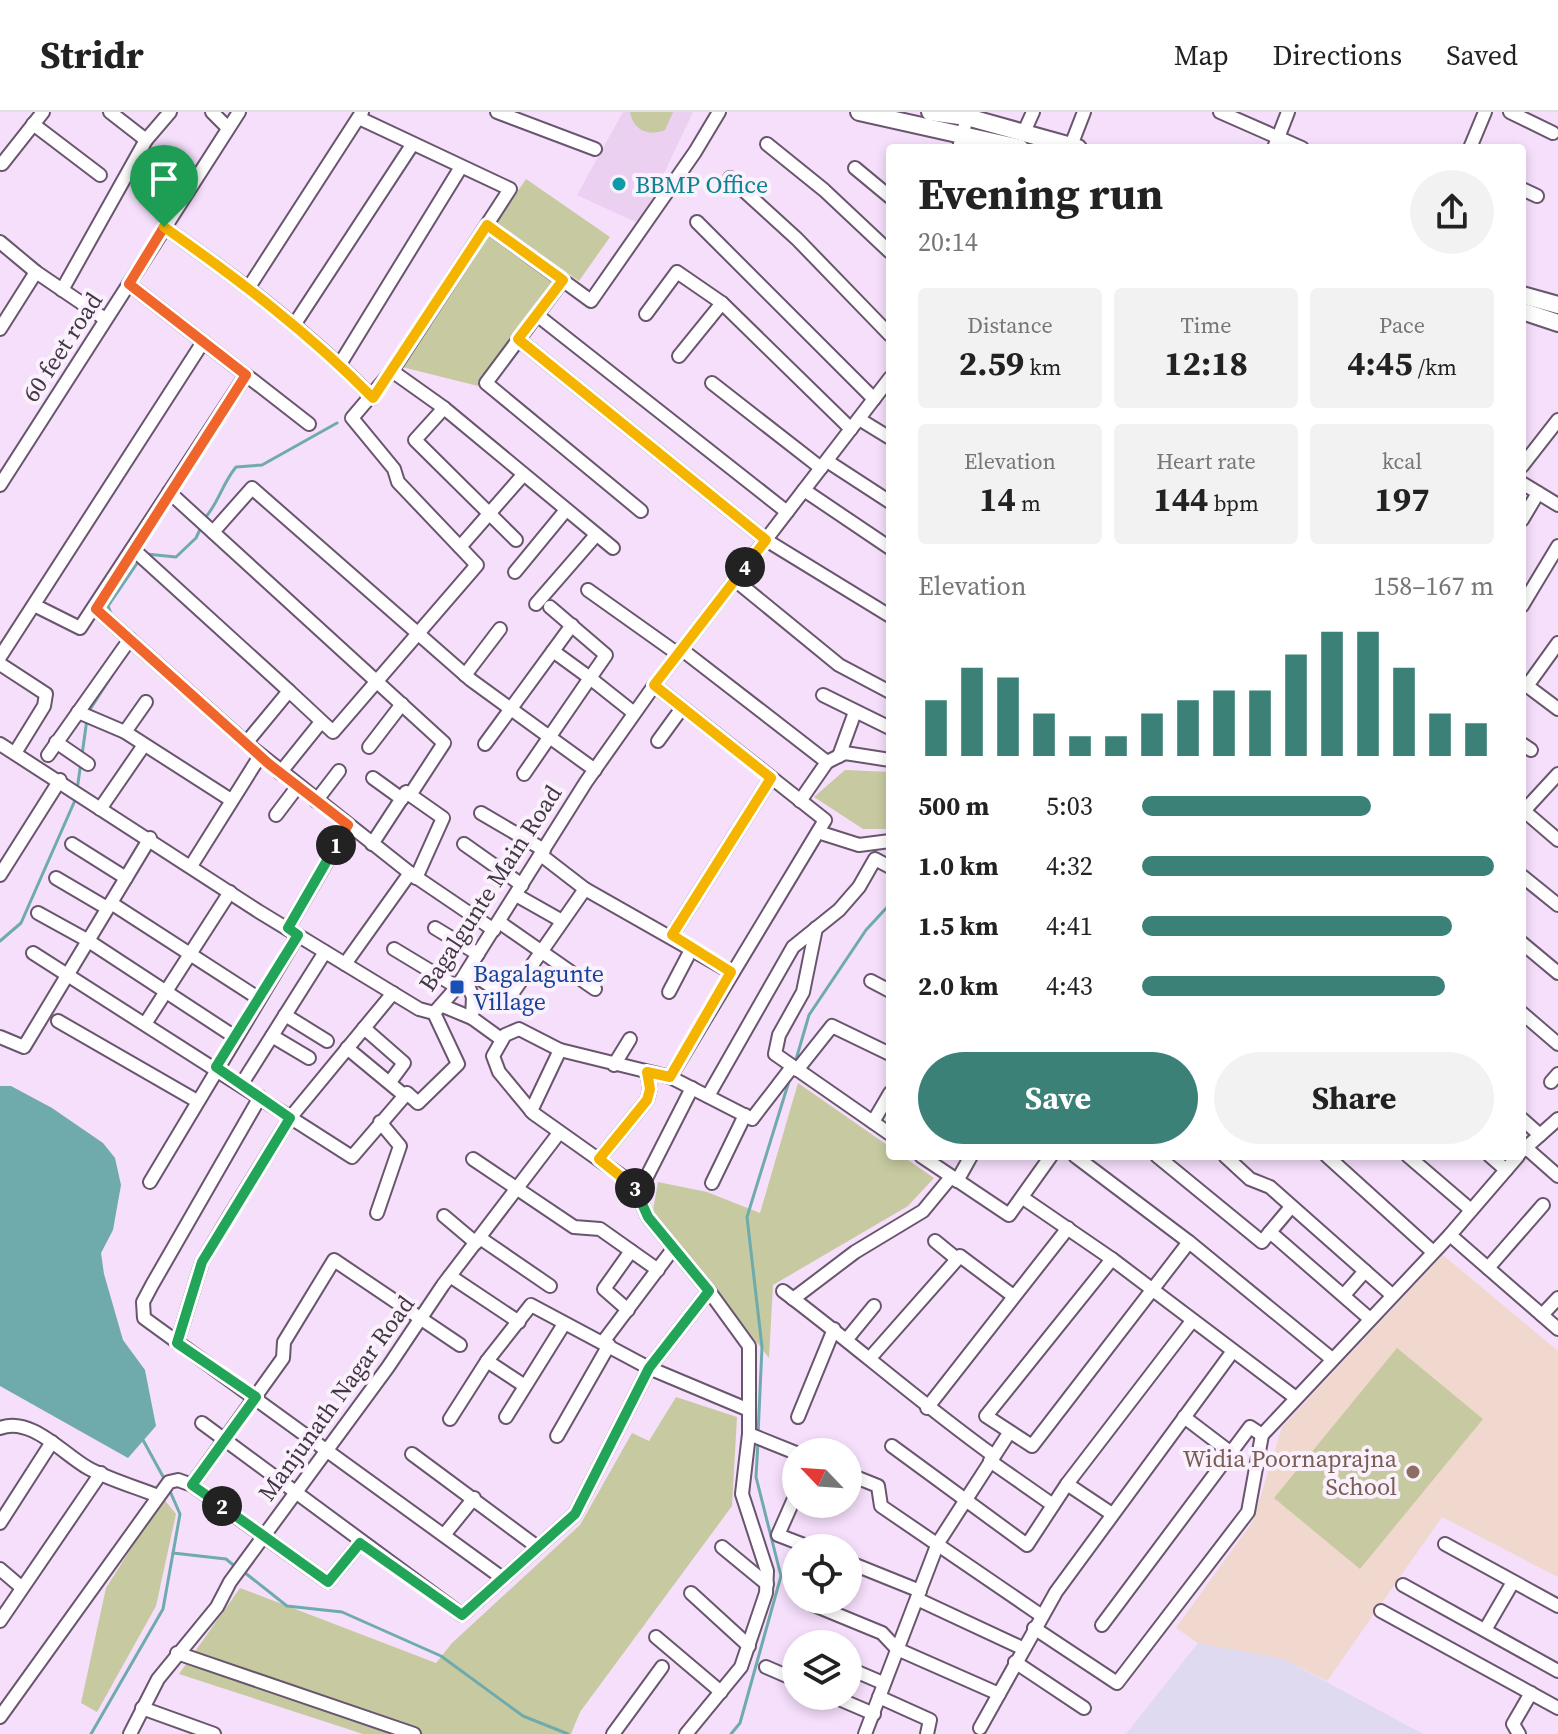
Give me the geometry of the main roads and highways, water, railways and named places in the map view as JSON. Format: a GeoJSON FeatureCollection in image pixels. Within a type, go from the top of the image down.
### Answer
{"type":"FeatureCollection","features":[{"type":"Feature","properties":{"kind":"main road"},"geometry":{"type":"LineString","coordinates":[[859,112],[967,117],[1022,140]]}},
{"type":"Feature","properties":{"kind":"main road"},"geometry":{"type":"LineString","coordinates":[[936,117],[960,142],[1022,140],[1051,144]]}},
{"type":"Feature","properties":{"kind":"main road"},"geometry":{"type":"LineString","coordinates":[[1526,296],[1558,305]]}},
{"type":"Feature","properties":{"kind":"main road"},"geometry":{"type":"LineString","coordinates":[[1526,312],[1558,323]]}},
{"type":"Feature","properties":{"kind":"waterway"},"geometry":{"type":"LineString","coordinates":[[205,518],[236,467],[262,465],[337,423]]}},
{"type":"Feature","properties":{"kind":"waterway"},"geometry":{"type":"LineString","coordinates":[[146,554],[176,557],[196,538],[202,525]]}},
{"type":"Feature","properties":{"kind":"waterway"},"geometry":{"type":"LineString","coordinates":[[112,616],[108,606],[138,562]]}},
{"type":"Feature","properties":{"kind":"waterway"},"geometry":{"type":"LineString","coordinates":[[89,711],[127,652]]}},
{"type":"Feature","properties":{"kind":"waterway"},"geometry":{"type":"LineString","coordinates":[[82,755],[87,719]]}},
{"type":"Feature","properties":{"kind":"waterway"},"geometry":{"type":"LineString","coordinates":[[77,790],[81,762]]}},
{"type":"Feature","properties":{"kind":"waterway"},"geometry":{"type":"LineString","coordinates":[[0,941],[21,923],[76,798]]}},
{"type":"Feature","properties":{"kind":"waterway"},"geometry":{"type":"LineString","coordinates":[[795,1063],[809,1015],[866,930],[886,908]]}},
{"type":"Feature","properties":{"kind":"waterway"},"geometry":{"type":"LineString","coordinates":[[758,1435],[762,1347],[747,1217],[790,1078]]}},
{"type":"Feature","properties":{"kind":"waterway"},"geometry":{"type":"LineString","coordinates":[[143,1440],[166,1482]]}},
{"type":"Feature","properties":{"kind":"waterway"},"geometry":{"type":"LineString","coordinates":[[731,1734],[740,1723],[781,1576],[756,1477],[758,1442]]}},
{"type":"Feature","properties":{"kind":"waterway"},"geometry":{"type":"LineString","coordinates":[[91,1734],[163,1609],[180,1514],[169,1489]]}},
{"type":"Feature","properties":{"kind":"waterway"},"geometry":{"type":"LineString","coordinates":[[173,1553],[226,1559],[237,1568]]}},
{"type":"Feature","properties":{"kind":"waterway"},"geometry":{"type":"LineString","coordinates":[[244,1572],[287,1606],[342,1612],[441,1656],[523,1716],[568,1734]]}},
{"type":"Feature","properties":{"kind":"place","name":"BBMP Office"},"geometry":{"type":"Point","coordinates":[619,184]}},
{"type":"Feature","properties":{"kind":"place","name":"Bagalagunte Village"},"geometry":{"type":"Point","coordinates":[457,987]}},
{"type":"Feature","properties":{"kind":"place","name":"Widia Poornaprajna School"},"geometry":{"type":"Point","coordinates":[1413,1472]}}]}
